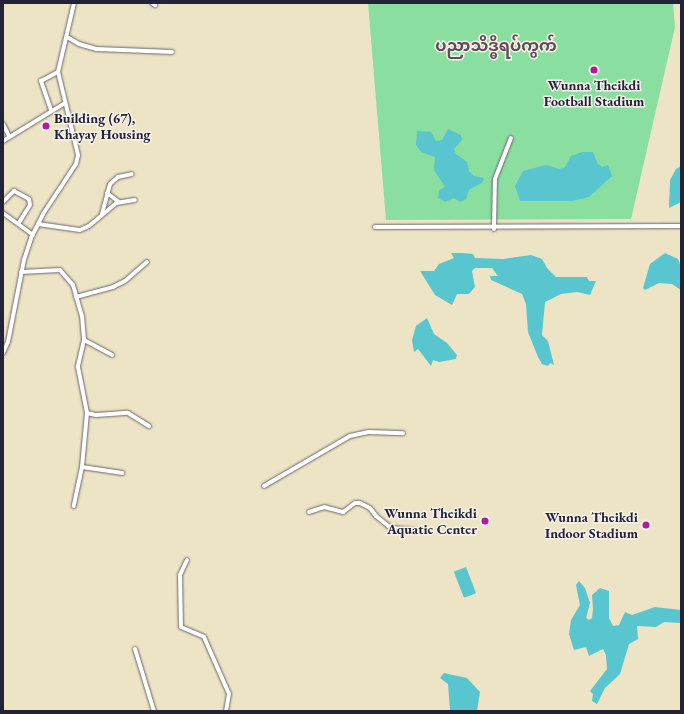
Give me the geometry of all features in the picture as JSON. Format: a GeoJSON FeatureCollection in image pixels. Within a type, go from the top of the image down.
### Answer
{"type":"FeatureCollection","features":[{"type":"Feature","properties":{"kind":"street"},"geometry":{"type":"LineString","coordinates":[[3,353],[8,342],[22,272],[33,235],[38,224],[76,164],[78,155],[58,72],[74,3]]}},
{"type":"Feature","properties":{"kind":"street"},"geometry":{"type":"LineString","coordinates":[[67,37],[79,44],[98,49],[172,52]]}},
{"type":"Feature","properties":{"kind":"street"},"geometry":{"type":"LineString","coordinates":[[51,110],[41,81],[58,72]]}},
{"type":"Feature","properties":{"kind":"street"},"geometry":{"type":"LineString","coordinates":[[3,141],[51,110],[65,103]]}},
{"type":"Feature","properties":{"kind":"street"},"geometry":{"type":"LineString","coordinates":[[3,124],[10,136]]}},
{"type":"Feature","properties":{"kind":"street"},"geometry":{"type":"LineString","coordinates":[[494,228],[495,179],[511,138]]}},
{"type":"Feature","properties":{"kind":"street"},"geometry":{"type":"LineString","coordinates":[[102,215],[107,193],[113,181],[132,174]]}},
{"type":"Feature","properties":{"kind":"street"},"geometry":{"type":"LineString","coordinates":[[3,202],[14,191],[29,199],[30,204],[18,224]]}},
{"type":"Feature","properties":{"kind":"street"},"geometry":{"type":"LineString","coordinates":[[107,193],[118,202]]}},
{"type":"Feature","properties":{"kind":"street"},"geometry":{"type":"LineString","coordinates":[[38,224],[80,230],[86,228],[118,202],[135,200]]}},
{"type":"Feature","properties":{"kind":"street"},"geometry":{"type":"LineString","coordinates":[[3,220],[5,214],[33,235]]}},
{"type":"Feature","properties":{"kind":"street"},"geometry":{"type":"LineString","coordinates":[[375,227],[494,228],[681,226]]}},
{"type":"Feature","properties":{"kind":"street"},"geometry":{"type":"LineString","coordinates":[[76,297],[125,281],[147,262]]}},
{"type":"Feature","properties":{"kind":"street"},"geometry":{"type":"LineString","coordinates":[[22,272],[60,270],[67,276],[82,316],[84,340],[78,367],[87,413],[82,467],[74,506]]}},
{"type":"Feature","properties":{"kind":"street"},"geometry":{"type":"LineString","coordinates":[[84,340],[112,355]]}},
{"type":"Feature","properties":{"kind":"street"},"geometry":{"type":"LineString","coordinates":[[87,413],[96,415],[128,413],[149,426]]}},
{"type":"Feature","properties":{"kind":"street"},"geometry":{"type":"LineString","coordinates":[[264,486],[350,436],[369,432],[403,433]]}},
{"type":"Feature","properties":{"kind":"street"},"geometry":{"type":"LineString","coordinates":[[82,467],[123,473]]}},
{"type":"Feature","properties":{"kind":"street"},"geometry":{"type":"LineString","coordinates":[[309,512],[324,507],[343,512],[355,503],[360,503],[370,508],[376,516],[391,528],[416,530]]}},
{"type":"Feature","properties":{"kind":"street"},"geometry":{"type":"LineString","coordinates":[[187,560],[180,575],[181,627],[204,637],[229,694],[226,711]]}},
{"type":"Feature","properties":{"kind":"street"},"geometry":{"type":"LineString","coordinates":[[135,649],[154,711]]}},
{"type":"Feature","properties":{"kind":"green space","name":"Wunna Theikdi Football Stadium"},"geometry":{"type":"Polygon","coordinates":[[[368,3],[673,3],[675,27],[631,219],[386,220],[368,3]]]}},
{"type":"Feature","properties":{"kind":"water"},"geometry":{"type":"Polygon","coordinates":[[[448,129],[461,135],[462,140],[454,149],[456,154],[467,162],[469,171],[474,176],[484,178],[483,182],[469,190],[466,199],[460,202],[454,198],[445,202],[438,198],[439,190],[445,187],[434,170],[435,157],[421,152],[416,145],[417,131],[431,132],[436,141],[442,140],[448,129]]]}},
{"type":"Feature","properties":{"kind":"water"},"geometry":{"type":"Polygon","coordinates":[[[582,152],[593,152],[598,164],[602,167],[608,165],[612,176],[589,197],[572,201],[520,201],[515,186],[523,171],[546,165],[559,169],[565,167],[571,156],[582,152]]]}},
{"type":"Feature","properties":{"kind":"water"},"geometry":{"type":"Polygon","coordinates":[[[681,166],[681,202],[669,208],[670,180],[676,169],[681,166]]]}},
{"type":"Feature","properties":{"kind":"water"},"geometry":{"type":"Polygon","coordinates":[[[451,253],[473,254],[475,258],[503,259],[531,255],[542,259],[547,268],[556,277],[587,277],[589,281],[596,281],[590,295],[577,292],[561,294],[545,302],[542,335],[548,341],[554,365],[550,363],[548,366],[542,364],[538,357],[528,332],[526,304],[522,294],[491,280],[490,276],[498,276],[492,268],[475,268],[472,271],[475,287],[469,294],[457,294],[452,305],[435,295],[420,271],[434,271],[439,264],[454,258],[451,253]]]}},
{"type":"Feature","properties":{"kind":"water"},"geometry":{"type":"Polygon","coordinates":[[[665,253],[678,259],[681,267],[681,290],[672,284],[659,283],[645,290],[643,288],[650,264],[665,253]]]}},
{"type":"Feature","properties":{"kind":"water"},"geometry":{"type":"Polygon","coordinates":[[[427,318],[434,334],[447,343],[457,355],[456,359],[439,362],[433,360],[431,366],[418,349],[414,352],[412,340],[416,326],[427,318]]]}},
{"type":"Feature","properties":{"kind":"water"},"geometry":{"type":"Polygon","coordinates":[[[466,567],[476,593],[464,598],[454,572],[466,567]]]}},
{"type":"Feature","properties":{"kind":"water"},"geometry":{"type":"Polygon","coordinates":[[[579,581],[585,588],[590,603],[586,618],[589,620],[592,618],[592,595],[600,588],[609,591],[609,618],[613,626],[619,625],[625,612],[632,615],[655,607],[681,610],[681,623],[664,622],[656,627],[637,626],[638,639],[629,644],[620,674],[605,688],[597,704],[592,701],[593,694],[590,691],[607,669],[606,655],[603,649],[589,656],[586,647],[574,650],[569,634],[571,620],[580,605],[576,585],[579,581]]]}},
{"type":"Feature","properties":{"kind":"water"},"geometry":{"type":"Polygon","coordinates":[[[444,673],[467,678],[480,692],[477,711],[450,711],[448,684],[440,678],[444,673]]]}},
{"type":"Feature","properties":{"kind":"place","name":"Wunna Theikdi Football Stadium"},"geometry":{"type":"Point","coordinates":[594,70]}},
{"type":"Feature","properties":{"kind":"place","name":"Building (67), Khayay Housing"},"geometry":{"type":"Point","coordinates":[46,126]}},
{"type":"Feature","properties":{"kind":"place","name":"Wunna Theikdi Aquatic Center"},"geometry":{"type":"Point","coordinates":[485,521]}},
{"type":"Feature","properties":{"kind":"place","name":"Wunna Theikdi Indoor Stadium"},"geometry":{"type":"Point","coordinates":[646,525]}},
{"type":"Feature","properties":{"kind":"district","name":"ပညာသိဒ္ဓိရပ်ကွက်"},"geometry":{"type":"Point","coordinates":[496,46]}}]}
